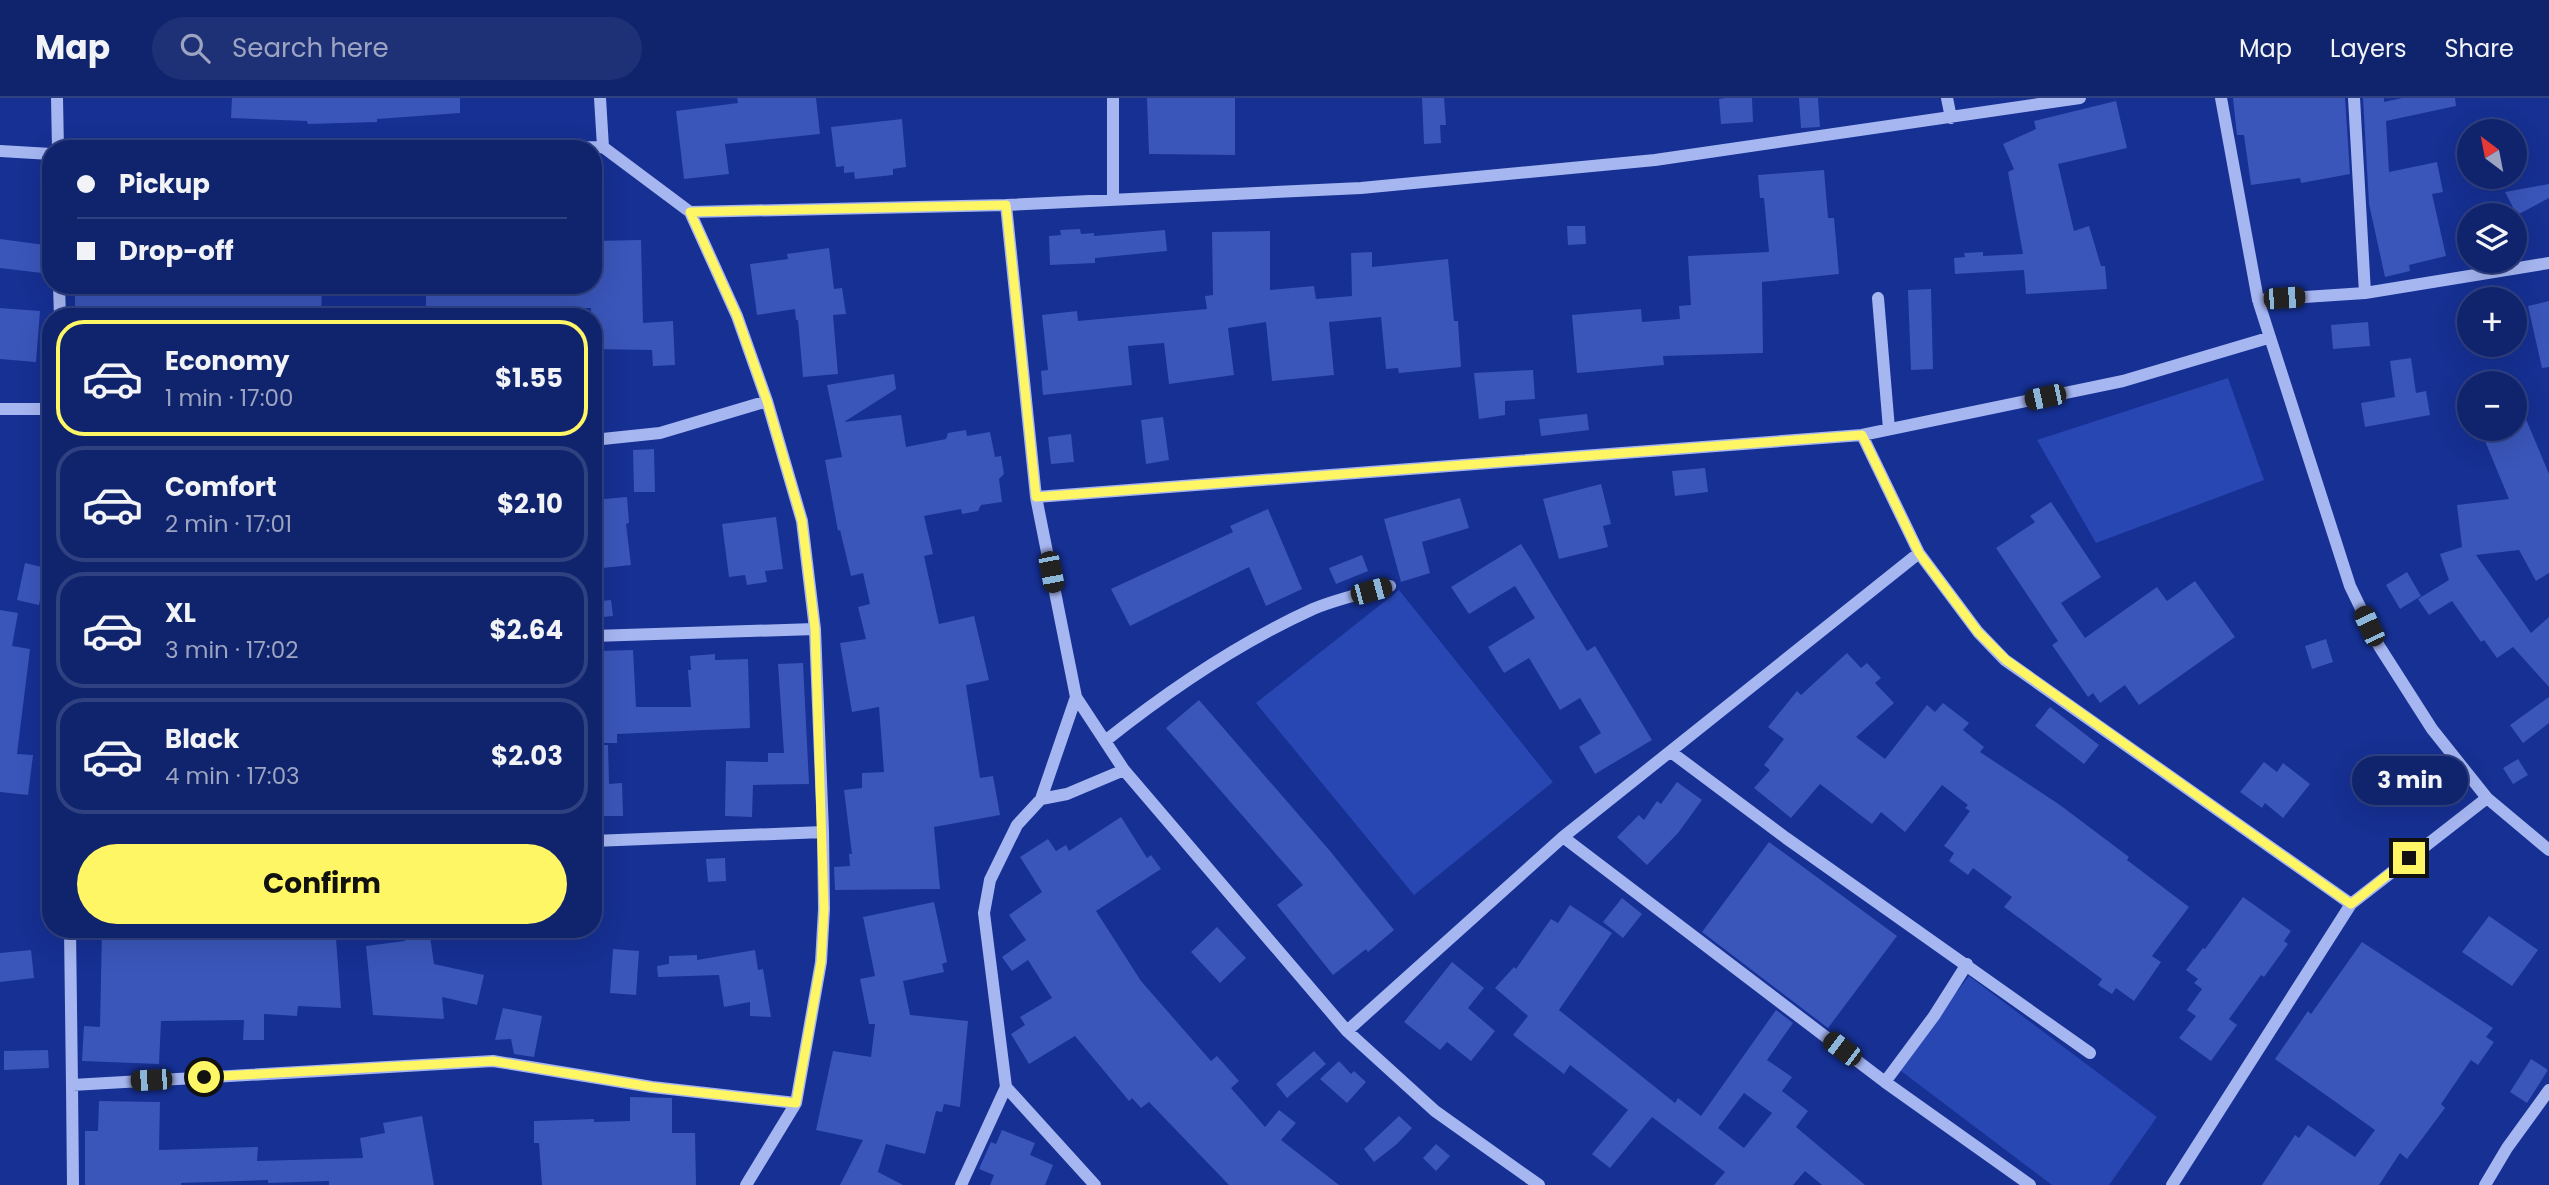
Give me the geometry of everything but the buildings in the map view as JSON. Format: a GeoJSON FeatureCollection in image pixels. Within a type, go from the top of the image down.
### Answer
{"type":"FeatureCollection","features":[{"type":"Feature","properties":{"kind":"street"},"geometry":{"type":"LineString","coordinates":[[57,98],[58,140]]}},
{"type":"Feature","properties":{"kind":"street"},"geometry":{"type":"LineString","coordinates":[[600,98],[603,147],[690,212],[737,316],[767,401],[802,521],[815,629],[823,832],[824,909],[821,962],[796,1103],[746,1185]]}},
{"type":"Feature","properties":{"kind":"street"},"geometry":{"type":"LineString","coordinates":[[1113,98],[1113,200]]}},
{"type":"Feature","properties":{"kind":"street"},"geometry":{"type":"LineString","coordinates":[[1947,98],[1951,118]]}},
{"type":"Feature","properties":{"kind":"street"},"geometry":{"type":"LineString","coordinates":[[690,212],[1006,205],[1361,188],[1655,160],[2080,98]]}},
{"type":"Feature","properties":{"kind":"street"},"geometry":{"type":"LineString","coordinates":[[2221,98],[2258,300],[2268,338],[2356,598],[2379,646],[2431,729],[2487,798],[2549,850]]}},
{"type":"Feature","properties":{"kind":"street"},"geometry":{"type":"LineString","coordinates":[[2354,98],[2365,293]]}},
{"type":"Feature","properties":{"kind":"street"},"geometry":{"type":"LineString","coordinates":[[0,151],[42,153]]}},
{"type":"Feature","properties":{"kind":"street"},"geometry":{"type":"LineString","coordinates":[[1006,205],[1036,497],[1076,697],[1124,770],[1347,1031],[1435,1111],[1539,1185]]}},
{"type":"Feature","properties":{"kind":"street"},"geometry":{"type":"LineString","coordinates":[[2258,300],[2365,293],[2549,263]]}},
{"type":"Feature","properties":{"kind":"street"},"geometry":{"type":"LineString","coordinates":[[1878,298],[1889,429]]}},
{"type":"Feature","properties":{"kind":"street"},"geometry":{"type":"LineString","coordinates":[[1036,497],[1862,435],[2123,381],[2268,338]]}},
{"type":"Feature","properties":{"kind":"street"},"geometry":{"type":"LineString","coordinates":[[602,439],[660,433],[767,401]]}},
{"type":"Feature","properties":{"kind":"street"},"geometry":{"type":"LineString","coordinates":[[0,410],[42,408]]}},
{"type":"Feature","properties":{"kind":"street"},"geometry":{"type":"LineString","coordinates":[[1862,435],[1919,553],[1978,632],[2006,660],[2351,904]]}},
{"type":"Feature","properties":{"kind":"street"},"geometry":{"type":"LineString","coordinates":[[1347,1031],[1563,837],[1919,553]]}},
{"type":"Feature","properties":{"kind":"street"},"geometry":{"type":"LineString","coordinates":[[1105,741],[1157,700],[1256,638],[1315,608],[1390,586]]}},
{"type":"Feature","properties":{"kind":"street"},"geometry":{"type":"LineString","coordinates":[[602,636],[815,629]]}},
{"type":"Feature","properties":{"kind":"street"},"geometry":{"type":"LineString","coordinates":[[961,1185],[1006,1087],[984,914],[990,880],[1017,825],[1041,800],[1076,697]]}},
{"type":"Feature","properties":{"kind":"street"},"geometry":{"type":"LineString","coordinates":[[1671,752],[1786,838],[2090,1053]]}},
{"type":"Feature","properties":{"kind":"street"},"geometry":{"type":"LineString","coordinates":[[1041,800],[1067,794],[1124,770]]}},
{"type":"Feature","properties":{"kind":"street"},"geometry":{"type":"LineString","coordinates":[[2172,1185],[2351,904],[2487,798]]}},
{"type":"Feature","properties":{"kind":"street"},"geometry":{"type":"LineString","coordinates":[[602,841],[823,832]]}},
{"type":"Feature","properties":{"kind":"street"},"geometry":{"type":"LineString","coordinates":[[1563,837],[1885,1082],[2030,1185]]}},
{"type":"Feature","properties":{"kind":"street"},"geometry":{"type":"LineString","coordinates":[[70,938],[73,1185]]}},
{"type":"Feature","properties":{"kind":"street"},"geometry":{"type":"LineString","coordinates":[[1885,1082],[1934,1016],[1967,964]]}},
{"type":"Feature","properties":{"kind":"street"},"geometry":{"type":"LineString","coordinates":[[72,1085],[493,1061],[652,1087],[796,1103]]}},
{"type":"Feature","properties":{"kind":"street"},"geometry":{"type":"LineString","coordinates":[[1006,1087],[1095,1185]]}},
{"type":"Feature","properties":{"kind":"street"},"geometry":{"type":"LineString","coordinates":[[2485,1185],[2507,1148],[2549,1090]]}},
{"type":"Feature","properties":{"kind":"shaded area"},"geometry":{"type":"Polygon","coordinates":[[[2228,378],[2264,480],[2096,543],[2037,440],[2228,378]]]}},
{"type":"Feature","properties":{"kind":"shaded area"},"geometry":{"type":"Polygon","coordinates":[[[1399,590],[1553,782],[1414,895],[1256,703],[1399,590]]]}},
{"type":"Feature","properties":{"kind":"shaded area"},"geometry":{"type":"Polygon","coordinates":[[[1969,976],[2157,1117],[2109,1185],[2052,1185],[1897,1068],[1969,976]]]}},
{"type":"Feature","properties":{"kind":"route"},"geometry":{"type":"LineString","coordinates":[[204,1077],[493,1061],[652,1087],[796,1103],[821,962],[824,909],[815,629],[802,521],[767,401],[737,316],[690,212],[1006,205],[1036,497],[1862,435],[1919,553],[1978,632],[2006,660],[2351,904],[2409,858]]}}]}
